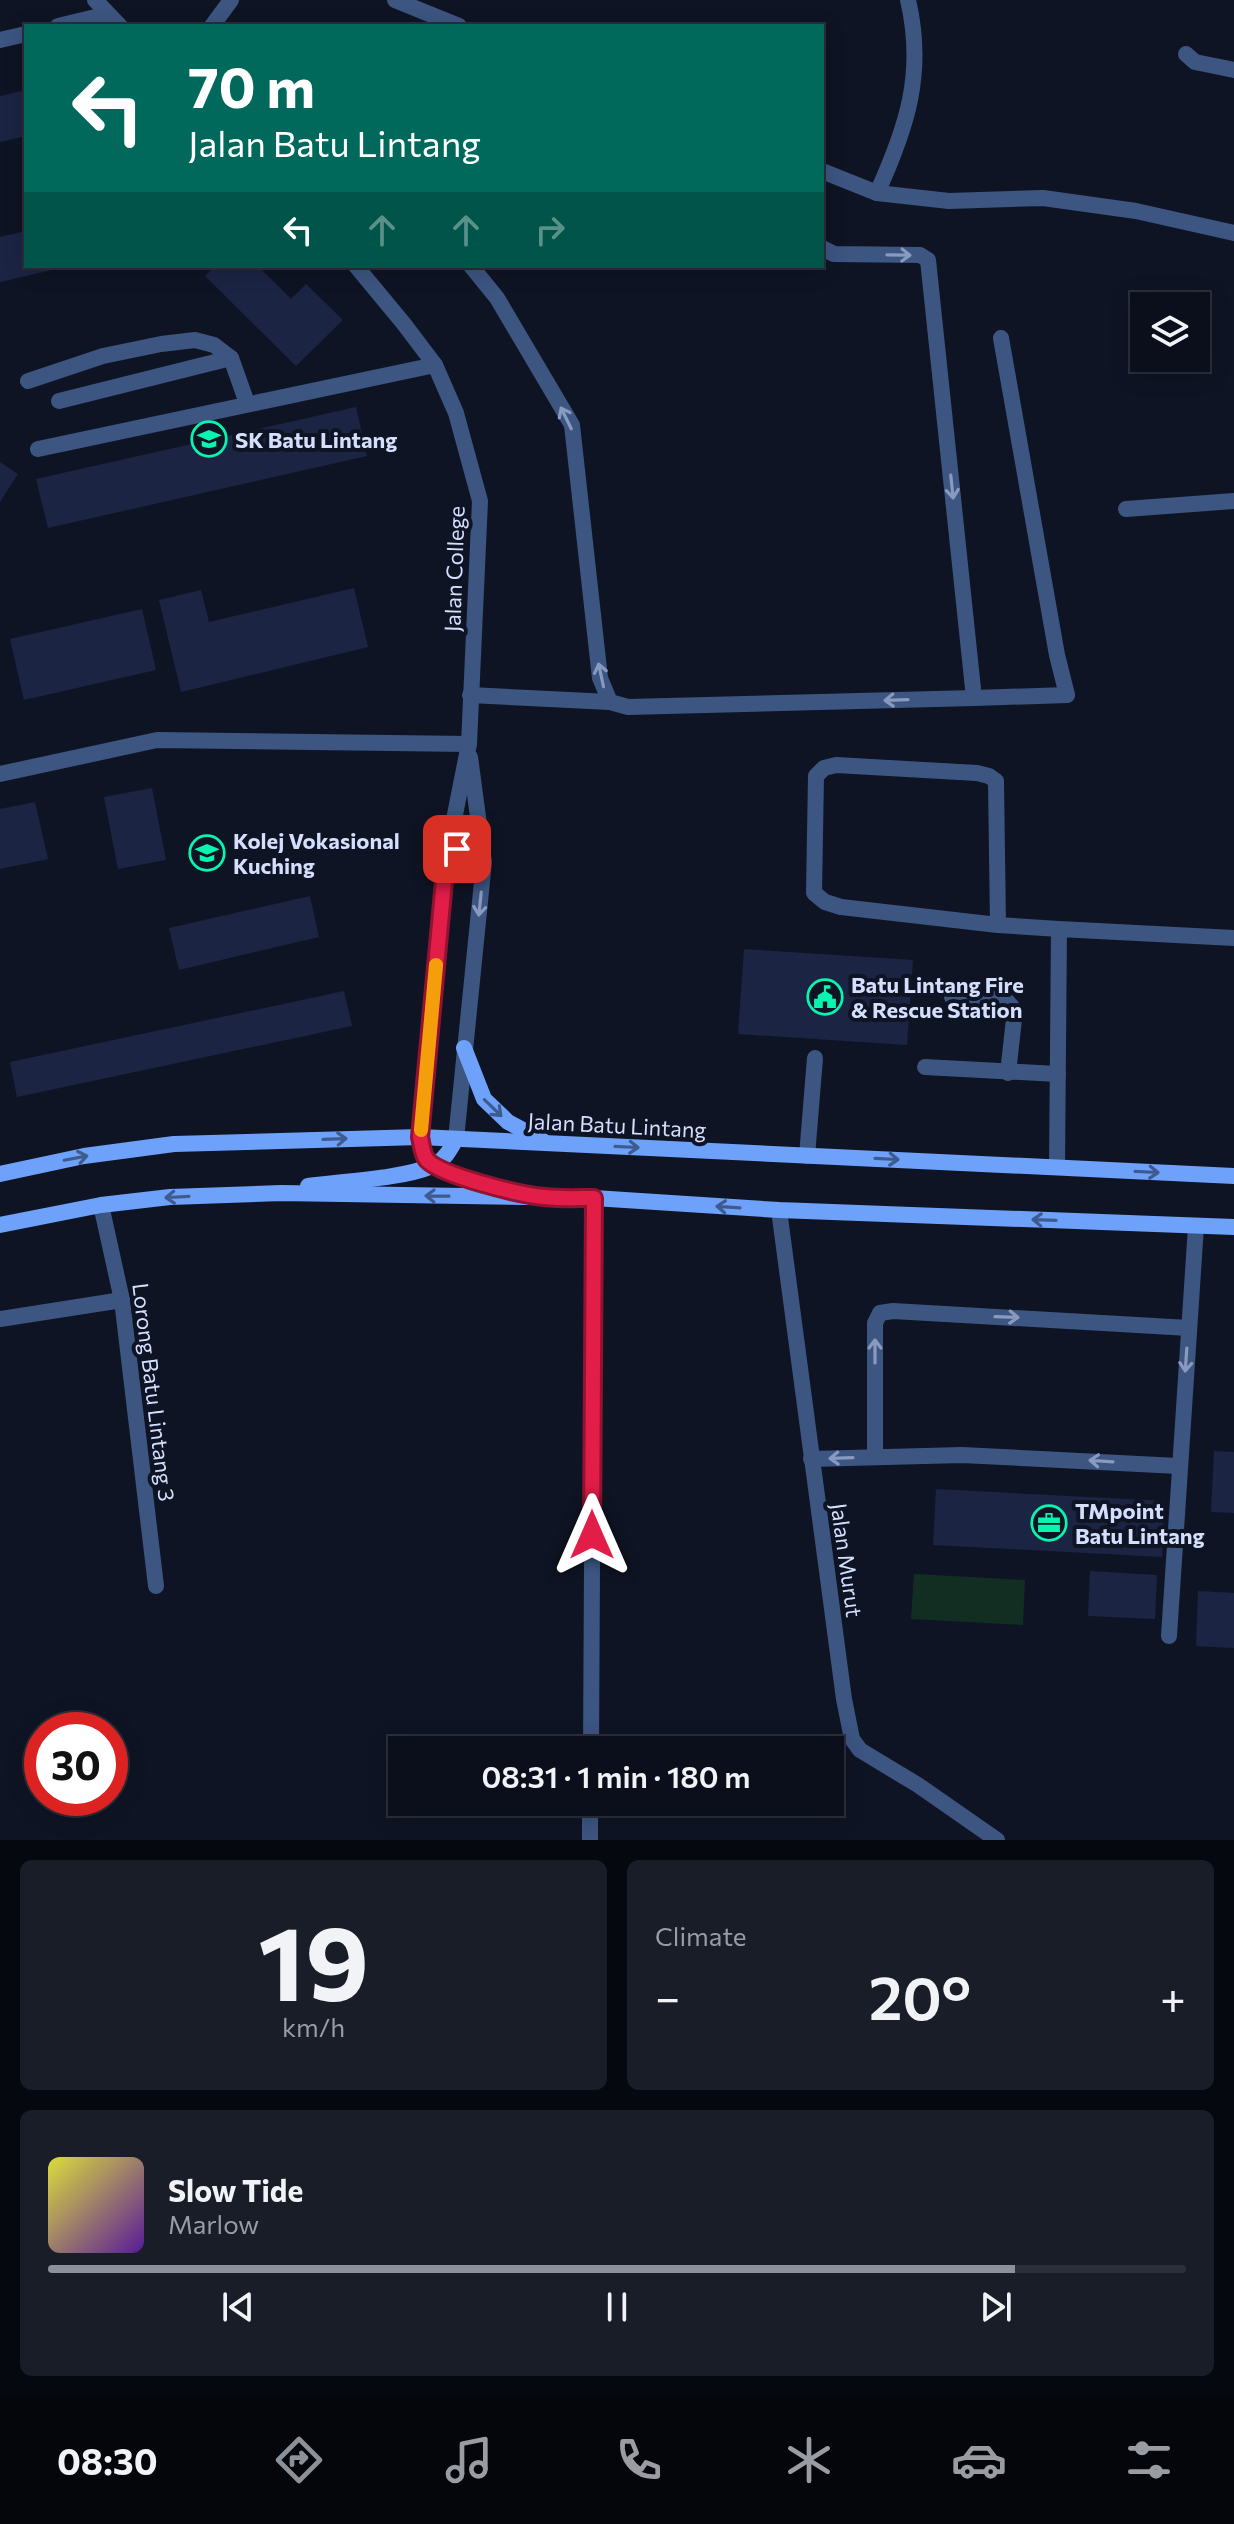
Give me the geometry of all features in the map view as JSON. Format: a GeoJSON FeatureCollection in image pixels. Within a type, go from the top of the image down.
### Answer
{"type":"FeatureCollection","features":[{"type":"Feature","properties":{"kind":"main road"},"geometry":{"type":"LineString","coordinates":[[464,1048],[484,1099],[508,1122],[549,1143]]}},
{"type":"Feature","properties":{"kind":"main road","name":"Jalan Batu Lintang"},"geometry":{"type":"LineString","coordinates":[[0,1174],[84,1156],[174,1144],[420,1137],[1234,1176]]}},
{"type":"Feature","properties":{"kind":"main road"},"geometry":{"type":"LineString","coordinates":[[420,1137],[424,1157],[433,1165],[461,1177],[543,1197]]}},
{"type":"Feature","properties":{"kind":"main road"},"geometry":{"type":"LineString","coordinates":[[281,1193],[309,1185],[410,1172],[433,1165],[448,1154],[456,1139]]}},
{"type":"Feature","properties":{"kind":"main road"},"geometry":{"type":"LineString","coordinates":[[0,1225],[101,1205],[170,1197],[281,1193],[594,1198],[779,1210],[1234,1227]]}},
{"type":"Feature","properties":{"kind":"street"},"geometry":{"type":"LineString","coordinates":[[95,0],[114,20]]}},
{"type":"Feature","properties":{"kind":"street"},"geometry":{"type":"LineString","coordinates":[[213,24],[231,0]]}},
{"type":"Feature","properties":{"kind":"street"},"geometry":{"type":"LineString","coordinates":[[395,0],[454,24]]}},
{"type":"Feature","properties":{"kind":"street"},"geometry":{"type":"LineString","coordinates":[[877,193],[898,147],[916,72],[915,30],[908,0]]}},
{"type":"Feature","properties":{"kind":"street"},"geometry":{"type":"LineString","coordinates":[[77,24],[114,20]]}},
{"type":"Feature","properties":{"kind":"street"},"geometry":{"type":"LineString","coordinates":[[0,40],[24,34]]}},
{"type":"Feature","properties":{"kind":"street"},"geometry":{"type":"LineString","coordinates":[[1186,54],[1195,62],[1234,70]]}},
{"type":"Feature","properties":{"kind":"street"},"geometry":{"type":"LineString","coordinates":[[824,172],[877,193],[949,201],[1043,198],[1136,211],[1234,233]]}},
{"type":"Feature","properties":{"kind":"street"},"geometry":{"type":"LineString","coordinates":[[824,249],[834,254],[927,257],[974,698]]}},
{"type":"Feature","properties":{"kind":"street","name":"Jalan College"},"geometry":{"type":"LineString","coordinates":[[358,268],[435,365],[456,413],[480,501],[469,744],[446,860],[420,1137]]}},
{"type":"Feature","properties":{"kind":"street"},"geometry":{"type":"LineString","coordinates":[[473,268],[497,298],[572,425],[600,678],[610,702]]}},
{"type":"Feature","properties":{"kind":"street"},"geometry":{"type":"LineString","coordinates":[[470,695],[610,702],[628,707],[1067,695],[1001,338]]}},
{"type":"Feature","properties":{"kind":"street"},"geometry":{"type":"LineString","coordinates":[[28,381],[103,356],[195,340],[214,345],[231,358],[247,403]]}},
{"type":"Feature","properties":{"kind":"street"},"geometry":{"type":"LineString","coordinates":[[59,401],[231,358]]}},
{"type":"Feature","properties":{"kind":"street"},"geometry":{"type":"LineString","coordinates":[[38,449],[435,365]]}},
{"type":"Feature","properties":{"kind":"street"},"geometry":{"type":"LineString","coordinates":[[1126,509],[1234,501]]}},
{"type":"Feature","properties":{"kind":"street"},"geometry":{"type":"LineString","coordinates":[[0,774],[157,740],[469,744],[484,862],[456,1139]]}},
{"type":"Feature","properties":{"kind":"street"},"geometry":{"type":"LineString","coordinates":[[998,925],[996,781],[977,773],[836,765],[824,768],[816,776],[814,893],[825,902],[841,907],[998,925],[1234,938]]}},
{"type":"Feature","properties":{"kind":"street"},"geometry":{"type":"LineString","coordinates":[[446,860],[457,849],[469,846],[484,862]]}},
{"type":"Feature","properties":{"kind":"street"},"geometry":{"type":"LineString","coordinates":[[1057,1167],[1059,929]]}},
{"type":"Feature","properties":{"kind":"street"},"geometry":{"type":"LineString","coordinates":[[952,997],[1005,999],[1013,1008],[1008,1073]]}},
{"type":"Feature","properties":{"kind":"street"},"geometry":{"type":"LineString","coordinates":[[807,1156],[815,1058]]}},
{"type":"Feature","properties":{"kind":"street"},"geometry":{"type":"LineString","coordinates":[[925,1067],[1058,1074]]}},
{"type":"Feature","properties":{"kind":"street"},"geometry":{"type":"LineString","coordinates":[[591,1736],[594,1198]]}},
{"type":"Feature","properties":{"kind":"street","name":"Lorong Batu Lintang 3"},"geometry":{"type":"LineString","coordinates":[[101,1205],[122,1300],[156,1586]]}},
{"type":"Feature","properties":{"kind":"street","name":"Jalan Murut"},"geometry":{"type":"LineString","coordinates":[[779,1210],[844,1699],[852,1739],[860,1750],[918,1785],[997,1840]]}},
{"type":"Feature","properties":{"kind":"street"},"geometry":{"type":"LineString","coordinates":[[1169,1636],[1196,1226]]}},
{"type":"Feature","properties":{"kind":"street"},"geometry":{"type":"LineString","coordinates":[[0,1319],[122,1300]]}},
{"type":"Feature","properties":{"kind":"street"},"geometry":{"type":"LineString","coordinates":[[875,1457],[875,1323],[880,1313],[893,1311],[1189,1328]]}},
{"type":"Feature","properties":{"kind":"street"},"geometry":{"type":"LineString","coordinates":[[811,1459],[977,1455],[1178,1466]]}},
{"type":"Feature","properties":{"kind":"street"},"geometry":{"type":"LineString","coordinates":[[590,1816],[590,1840]]}},
{"type":"Feature","properties":{"kind":"green space"},"geometry":{"type":"Polygon","coordinates":[[[914,1574],[1025,1580],[1023,1625],[911,1619],[914,1574]]]}},
{"type":"Feature","properties":{"kind":"building"},"geometry":{"type":"Polygon","coordinates":[[[24,90],[24,136],[0,142],[0,96],[24,90]]]}},
{"type":"Feature","properties":{"kind":"building"},"geometry":{"type":"Polygon","coordinates":[[[24,231],[24,268],[61,268],[0,282],[0,237],[24,231]]]}},
{"type":"Feature","properties":{"kind":"building"},"geometry":{"type":"Polygon","coordinates":[[[213,268],[260,268],[291,299],[306,284],[343,320],[296,366],[205,276],[213,268]]]}},
{"type":"Feature","properties":{"kind":"building"},"geometry":{"type":"Polygon","coordinates":[[[356,407],[367,456],[48,528],[36,479],[356,407]]]}},
{"type":"Feature","properties":{"kind":"building"},"geometry":{"type":"Polygon","coordinates":[[[0,462],[18,474],[0,502],[0,462]]]}},
{"type":"Feature","properties":{"kind":"building"},"geometry":{"type":"Polygon","coordinates":[[[354,588],[368,647],[181,692],[159,600],[201,590],[209,622],[354,588]]]}},
{"type":"Feature","properties":{"kind":"building"},"geometry":{"type":"Polygon","coordinates":[[[142,609],[156,670],[24,700],[10,639],[142,609]]]}},
{"type":"Feature","properties":{"kind":"building"},"geometry":{"type":"Polygon","coordinates":[[[152,788],[166,860],[118,869],[104,797],[152,788]]]}},
{"type":"Feature","properties":{"kind":"building"},"geometry":{"type":"Polygon","coordinates":[[[35,802],[48,859],[0,869],[0,809],[35,802]]]}},
{"type":"Feature","properties":{"kind":"building"},"geometry":{"type":"Polygon","coordinates":[[[310,896],[319,937],[179,970],[169,928],[310,896]]]}},
{"type":"Feature","properties":{"kind":"building","name":"Batu Lintang Fire & Rescue Station"},"geometry":{"type":"Polygon","coordinates":[[[744,949],[913,960],[907,1045],[738,1034],[744,949]]]}},
{"type":"Feature","properties":{"kind":"building"},"geometry":{"type":"Polygon","coordinates":[[[344,991],[352,1026],[17,1097],[10,1062],[344,991]]]}},
{"type":"Feature","properties":{"kind":"building","name":"TMpoint Batu Lintang"},"geometry":{"type":"Polygon","coordinates":[[[1214,1451],[1234,1452],[1234,1513],[1211,1512],[1214,1451]]]}},
{"type":"Feature","properties":{"kind":"building","name":"TMpoint Batu Lintang"},"geometry":{"type":"Polygon","coordinates":[[[936,1489],[1164,1501],[1162,1557],[933,1545],[936,1489]]]}},
{"type":"Feature","properties":{"kind":"building","name":"TMpoint Batu Lintang"},"geometry":{"type":"Polygon","coordinates":[[[1090,1571],[1157,1575],[1155,1619],[1088,1616],[1090,1571]]]}},
{"type":"Feature","properties":{"kind":"building","name":"TMpoint Batu Lintang"},"geometry":{"type":"Polygon","coordinates":[[[1198,1591],[1234,1593],[1234,1648],[1196,1646],[1198,1591]]]}},
{"type":"Feature","properties":{"kind":"slow traffic"},"geometry":{"type":"LineString","coordinates":[[421,1130],[436,965]]}},
{"type":"Feature","properties":{"kind":"place","name":"SK Batu Lintang"},"geometry":{"type":"Point","coordinates":[209,439]}},
{"type":"Feature","properties":{"kind":"place","name":"Kolej Vokasional Kuching"},"geometry":{"type":"Point","coordinates":[207,853]}},
{"type":"Feature","properties":{"kind":"place","name":"Batu Lintang Fire & Rescue Station"},"geometry":{"type":"Point","coordinates":[825,997]}},
{"type":"Feature","properties":{"kind":"place","name":"TMpoint Batu Lintang"},"geometry":{"type":"Point","coordinates":[1049,1523]}},
{"type":"Feature","properties":{"kind":"route"},"geometry":{"type":"LineString","coordinates":[[457,849],[446,860],[420,1137],[424,1157],[433,1165],[461,1177],[543,1197],[594,1198],[592,1535]]}}]}
